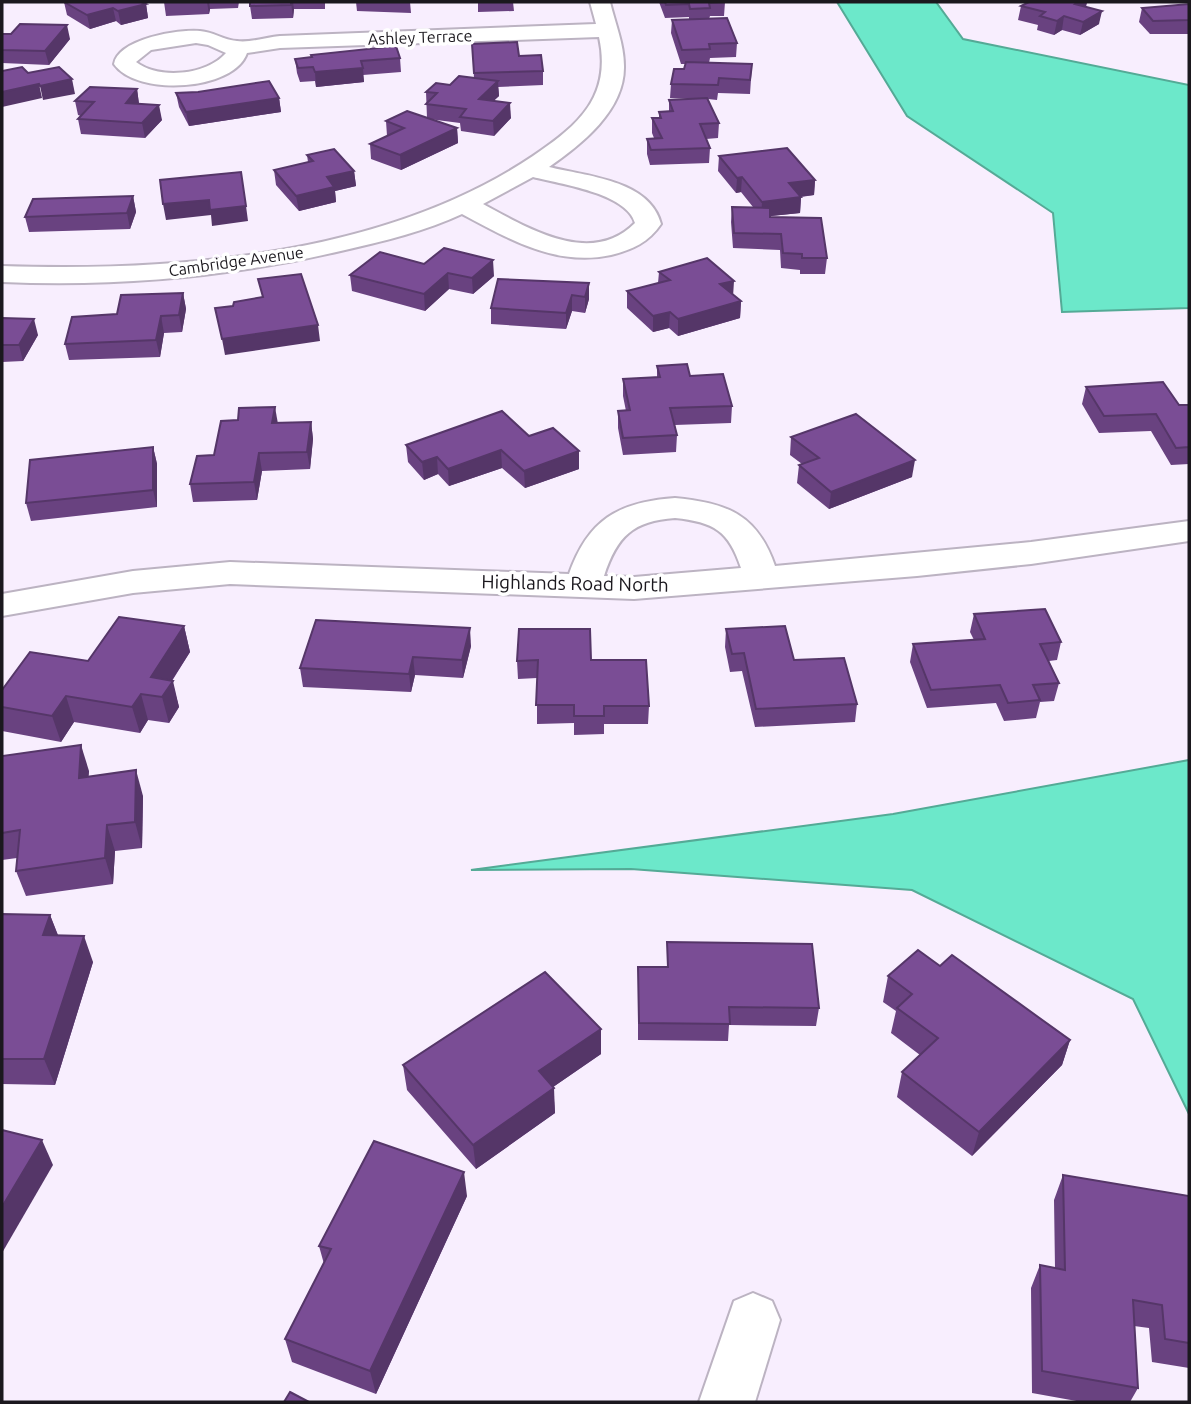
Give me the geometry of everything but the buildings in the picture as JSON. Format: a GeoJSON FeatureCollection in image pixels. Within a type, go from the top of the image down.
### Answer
{"type":"FeatureCollection","features":[{"type":"Feature","properties":{"kind":"street"},"geometry":{"type":"LineString","coordinates":[[465,205],[548,159],[580,132],[601,104],[613,77],[612,51],[600,2]]}},
{"type":"Feature","properties":{"kind":"street","name":"Ashley Terrace"},"geometry":{"type":"LineString","coordinates":[[234,48],[279,42],[607,30]]}},
{"type":"Feature","properties":{"kind":"street"},"geometry":{"type":"LineString","coordinates":[[465,205],[544,244],[570,249],[598,249],[626,244],[640,236],[648,224],[645,212],[634,201],[611,191],[530,169]]}},
{"type":"Feature","properties":{"kind":"street","name":"Cambridge Avenue"},"geometry":{"type":"LineString","coordinates":[[2,274],[119,275],[206,268],[293,254],[371,235],[465,205]]}},
{"type":"Feature","properties":{"kind":"street"},"geometry":{"type":"LineString","coordinates":[[583,586],[598,544],[614,526],[637,514],[664,509],[698,510],[722,517],[740,530],[762,578]]}},
{"type":"Feature","properties":{"kind":"street","name":"Highlands Road North"},"geometry":{"type":"LineString","coordinates":[[2,605],[133,582],[230,573],[634,588],[1031,553],[1189,531]]}},
{"type":"Feature","properties":{"kind":"street"},"geometry":{"type":"LineString","coordinates":[[727,1402],[754,1320]]}},
{"type":"Feature","properties":{"kind":"shaded area"},"geometry":{"type":"Polygon","coordinates":[[[837,2],[936,2],[963,39],[1189,85],[1189,308],[1062,312],[1053,213],[907,116],[837,2]]]}},
{"type":"Feature","properties":{"kind":"shaded area"},"geometry":{"type":"Polygon","coordinates":[[[1189,760],[1189,1114],[1133,999],[912,890],[631,869],[471,870],[893,814],[1189,760]]]}}]}
